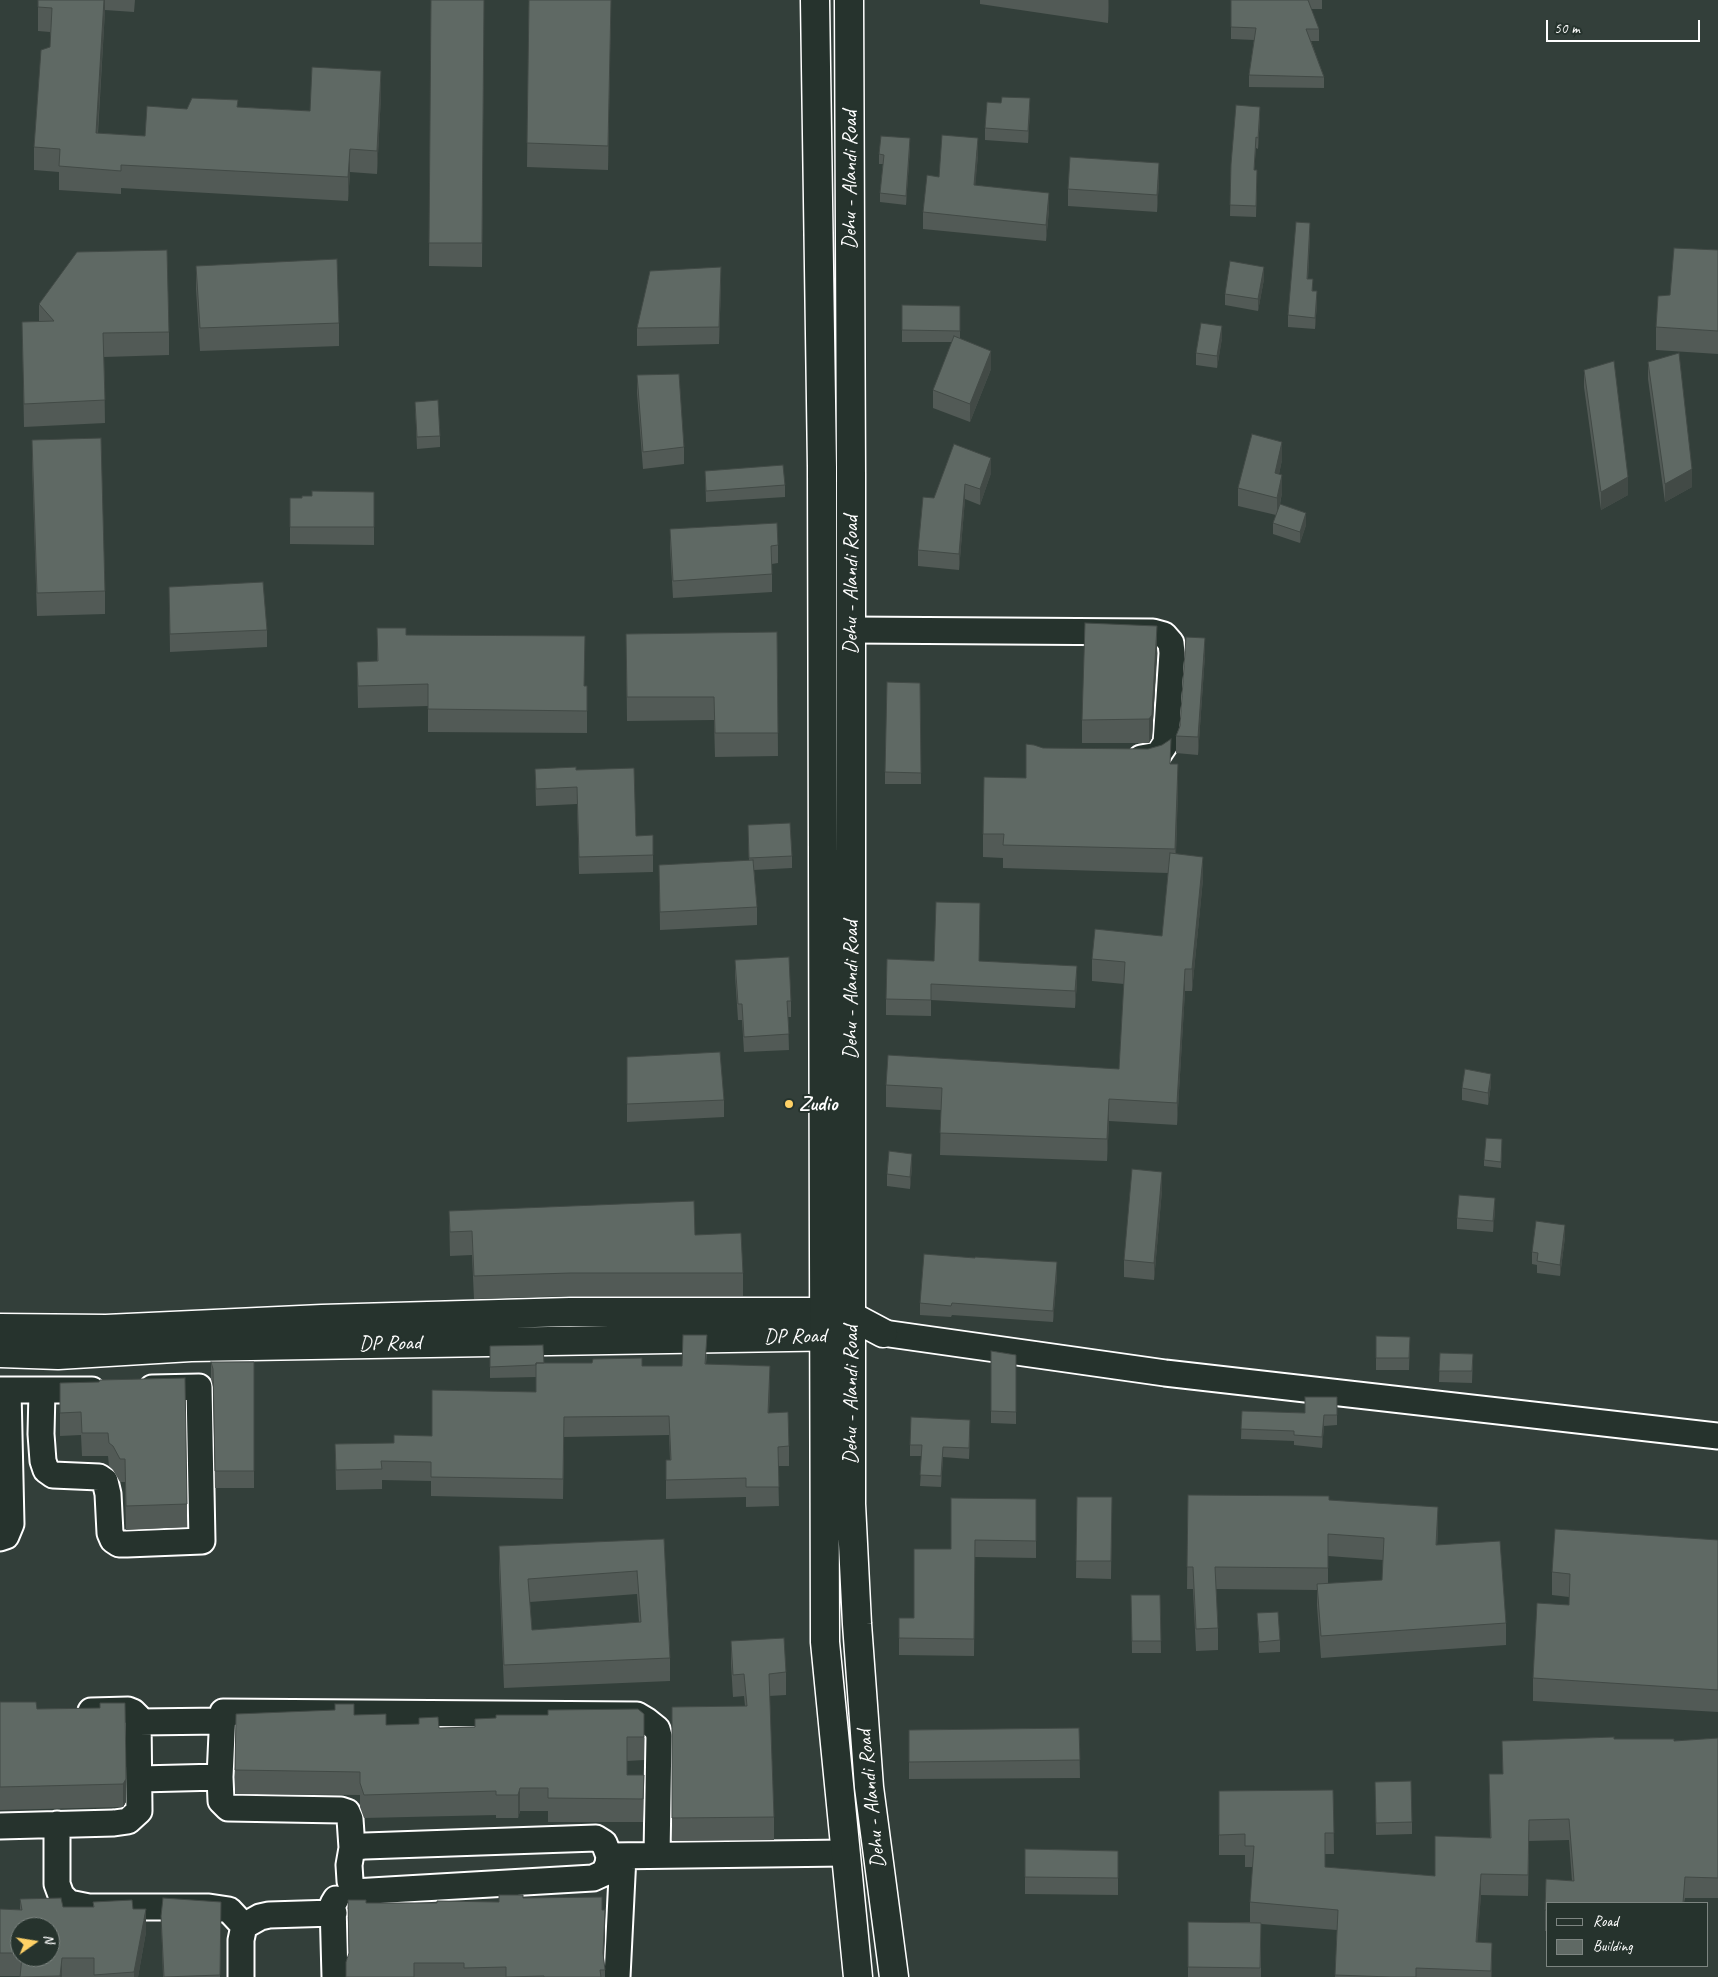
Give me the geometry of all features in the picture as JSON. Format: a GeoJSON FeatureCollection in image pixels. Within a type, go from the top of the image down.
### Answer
{"type":"FeatureCollection","features":[{"type":"Feature","properties":{"kind":"main road","name":"Dehu - Alandi Road"},"geometry":{"type":"LineString","coordinates":[[815,0],[822,467],[825,1642],[858,1977]]}},
{"type":"Feature","properties":{"kind":"main road","name":"Dehu - Alandi Road"},"geometry":{"type":"LineString","coordinates":[[849,0],[851,1504],[868,1787],[894,1977]]}},
{"type":"Feature","properties":{"kind":"main road","name":"DP Road"},"geometry":{"type":"LineString","coordinates":[[0,1328],[100,1329],[163,1338],[191,1347],[823,1324],[851,1326],[883,1333]]}},
{"type":"Feature","properties":{"kind":"main road","name":"DP Road"},"geometry":{"type":"LineString","coordinates":[[10,1354],[58,1355],[163,1338]]}},
{"type":"Feature","properties":{"kind":"main road"},"geometry":{"type":"LineString","coordinates":[[825,1626],[857,1624]]}},
{"type":"Feature","properties":{"kind":"street"},"geometry":{"type":"LineString","coordinates":[[851,630],[1153,632],[1164,635],[1171,643],[1172,653],[1166,743],[1158,755],[1120,758]]}},
{"type":"Feature","properties":{"kind":"street"},"geometry":{"type":"LineString","coordinates":[[883,1333],[1165,1373],[1718,1436]]}},
{"type":"Feature","properties":{"kind":"street"},"geometry":{"type":"LineString","coordinates":[[0,1538],[6,1536],[11,1524],[18,1391],[10,1354]]}},
{"type":"Feature","properties":{"kind":"street"},"geometry":{"type":"LineString","coordinates":[[199,1388],[202,1542],[119,1544],[113,1540],[110,1533],[108,1494],[105,1481],[99,1477],[53,1475],[46,1470],[43,1461],[41,1434],[18,1391],[199,1388]]}},
{"type":"Feature","properties":{"kind":"street"},"geometry":{"type":"LineString","coordinates":[[0,1826],[114,1823],[128,1821],[139,1812],[138,1717],[134,1712],[128,1710],[69,1711]]}},
{"type":"Feature","properties":{"kind":"street"},"geometry":{"type":"LineString","coordinates":[[657,1855],[659,1736],[657,1729],[647,1720],[637,1715],[223,1712],[220,1777],[221,1801],[228,1808],[341,1810],[347,1812],[350,1818],[352,1848],[349,1865],[350,1881],[354,1892],[593,1878],[604,1873],[608,1864],[616,1856],[846,1853]]}},
{"type":"Feature","properties":{"kind":"street"},"geometry":{"type":"LineString","coordinates":[[139,1722],[222,1721]]}},
{"type":"Feature","properties":{"kind":"street"},"geometry":{"type":"LineString","coordinates":[[140,1778],[220,1777]]}},
{"type":"Feature","properties":{"kind":"street"},"geometry":{"type":"LineString","coordinates":[[57,1824],[57,1884],[61,1895],[69,1903],[89,1907],[209,1907],[229,1910],[244,1926]]}},
{"type":"Feature","properties":{"kind":"street"},"geometry":{"type":"LineString","coordinates":[[352,1848],[596,1838],[604,1843],[616,1856],[617,1977]]}},
{"type":"Feature","properties":{"kind":"street"},"geometry":{"type":"LineString","coordinates":[[335,1977],[334,1904],[337,1894],[350,1881]]}},
{"type":"Feature","properties":{"kind":"street"},"geometry":{"type":"LineString","coordinates":[[241,1977],[241,1940],[244,1926],[260,1917],[269,1915],[334,1914]]}},
{"type":"Feature","properties":{"kind":"building"},"geometry":{"type":"Polygon","coordinates":[[[38,0],[104,0],[96,133],[145,136],[147,106],[187,109],[192,98],[238,100],[237,107],[310,111],[312,67],[381,71],[377,151],[350,149],[348,177],[121,165],[121,171],[59,166],[60,149],[34,147],[41,50],[50,47],[52,8],[38,7],[38,0]]]}},
{"type":"Feature","properties":{"kind":"building"},"geometry":{"type":"Polygon","coordinates":[[[431,0],[484,0],[482,243],[429,243],[431,0]]]}},
{"type":"Feature","properties":{"kind":"building"},"geometry":{"type":"Polygon","coordinates":[[[529,0],[611,0],[608,146],[527,143],[529,0]]]}},
{"type":"Feature","properties":{"kind":"building"},"geometry":{"type":"Polygon","coordinates":[[[1231,0],[1308,0],[1319,29],[1306,29],[1324,77],[1249,75],[1256,28],[1231,27],[1231,0]]]}},
{"type":"Feature","properties":{"kind":"building"},"geometry":{"type":"Polygon","coordinates":[[[1002,97],[1030,98],[1028,131],[985,128],[987,102],[1001,103],[1002,97]]]}},
{"type":"Feature","properties":{"kind":"building"},"geometry":{"type":"Polygon","coordinates":[[[1236,105],[1260,107],[1254,170],[1257,170],[1256,206],[1230,205],[1236,105]]]}},
{"type":"Feature","properties":{"kind":"building"},"geometry":{"type":"Polygon","coordinates":[[[942,135],[978,138],[974,185],[1049,193],[1046,225],[923,212],[927,175],[939,177],[942,135]]]}},
{"type":"Feature","properties":{"kind":"building"},"geometry":{"type":"Polygon","coordinates":[[[881,136],[910,138],[906,196],[880,193],[884,155],[879,154],[881,136]]]}},
{"type":"Feature","properties":{"kind":"building"},"geometry":{"type":"Polygon","coordinates":[[[1070,157],[1159,163],[1157,195],[1068,189],[1070,157]]]}},
{"type":"Feature","properties":{"kind":"building"},"geometry":{"type":"Polygon","coordinates":[[[1296,222],[1310,223],[1307,279],[1313,279],[1312,291],[1317,291],[1315,318],[1288,315],[1296,222]]]}},
{"type":"Feature","properties":{"kind":"building"},"geometry":{"type":"Polygon","coordinates":[[[1674,248],[1718,250],[1718,331],[1656,327],[1658,296],[1670,295],[1674,248]]]}},
{"type":"Feature","properties":{"kind":"building"},"geometry":{"type":"Polygon","coordinates":[[[167,250],[169,332],[103,333],[105,400],[24,404],[22,322],[54,321],[39,304],[77,252],[167,250]]]}},
{"type":"Feature","properties":{"kind":"building"},"geometry":{"type":"Polygon","coordinates":[[[337,259],[339,323],[200,328],[196,266],[337,259]]]}},
{"type":"Feature","properties":{"kind":"building"},"geometry":{"type":"Polygon","coordinates":[[[1230,261],[1264,267],[1258,299],[1225,294],[1230,261]]]}},
{"type":"Feature","properties":{"kind":"building"},"geometry":{"type":"Polygon","coordinates":[[[721,267],[719,327],[637,328],[650,271],[721,267]]]}},
{"type":"Feature","properties":{"kind":"building"},"geometry":{"type":"Polygon","coordinates":[[[902,305],[960,306],[960,331],[902,330],[902,305]]]}},
{"type":"Feature","properties":{"kind":"building"},"geometry":{"type":"Polygon","coordinates":[[[1201,323],[1222,326],[1217,356],[1196,353],[1201,323]]]}},
{"type":"Feature","properties":{"kind":"building"},"geometry":{"type":"Polygon","coordinates":[[[954,336],[991,351],[970,404],[933,390],[954,336]]]}},
{"type":"Feature","properties":{"kind":"building"},"geometry":{"type":"Polygon","coordinates":[[[1679,353],[1692,469],[1665,484],[1648,362],[1679,353]]]}},
{"type":"Feature","properties":{"kind":"building"},"geometry":{"type":"Polygon","coordinates":[[[1614,361],[1628,477],[1601,492],[1584,370],[1614,361]]]}},
{"type":"Feature","properties":{"kind":"building"},"geometry":{"type":"Polygon","coordinates":[[[679,374],[684,447],[643,452],[637,375],[679,374]]]}},
{"type":"Feature","properties":{"kind":"building"},"geometry":{"type":"Polygon","coordinates":[[[438,400],[440,436],[417,437],[415,402],[438,400]]]}},
{"type":"Feature","properties":{"kind":"building"},"geometry":{"type":"Polygon","coordinates":[[[1252,434],[1282,442],[1275,473],[1282,475],[1277,498],[1238,488],[1252,434]]]}},
{"type":"Feature","properties":{"kind":"building"},"geometry":{"type":"Polygon","coordinates":[[[101,438],[105,591],[37,593],[32,440],[101,438]]]}},
{"type":"Feature","properties":{"kind":"building"},"geometry":{"type":"Polygon","coordinates":[[[954,444],[991,458],[980,489],[965,484],[959,554],[918,550],[923,497],[934,498],[954,444]]]}},
{"type":"Feature","properties":{"kind":"building"},"geometry":{"type":"Polygon","coordinates":[[[783,465],[785,485],[706,491],[705,471],[783,465]]]}},
{"type":"Feature","properties":{"kind":"building"},"geometry":{"type":"Polygon","coordinates":[[[312,491],[374,492],[374,527],[290,527],[290,498],[312,496],[312,491]]]}},
{"type":"Feature","properties":{"kind":"building"},"geometry":{"type":"Polygon","coordinates":[[[1280,504],[1306,513],[1300,532],[1273,523],[1280,504]]]}},
{"type":"Feature","properties":{"kind":"building"},"geometry":{"type":"Polygon","coordinates":[[[777,523],[778,545],[771,546],[772,574],[673,581],[670,529],[777,523]]]}},
{"type":"Feature","properties":{"kind":"building"},"geometry":{"type":"Polygon","coordinates":[[[263,582],[267,630],[170,634],[169,587],[263,582]]]}},
{"type":"Feature","properties":{"kind":"building"},"geometry":{"type":"Polygon","coordinates":[[[1085,623],[1157,626],[1152,715],[1149,719],[1082,720],[1085,623]]]}},
{"type":"Feature","properties":{"kind":"building"},"geometry":{"type":"Polygon","coordinates":[[[377,628],[406,628],[406,635],[585,636],[584,686],[587,686],[587,711],[428,709],[428,684],[358,686],[357,662],[378,661],[377,628]]]}},
{"type":"Feature","properties":{"kind":"building"},"geometry":{"type":"Polygon","coordinates":[[[777,632],[778,733],[715,733],[714,697],[627,697],[626,634],[777,632]]]}},
{"type":"Feature","properties":{"kind":"building"},"geometry":{"type":"Polygon","coordinates":[[[1186,637],[1205,638],[1198,737],[1176,736],[1180,726],[1186,637]]]}},
{"type":"Feature","properties":{"kind":"building"},"geometry":{"type":"Polygon","coordinates":[[[887,682],[920,683],[921,773],[885,772],[887,682]]]}},
{"type":"Feature","properties":{"kind":"building"},"geometry":{"type":"Polygon","coordinates":[[[1171,739],[1170,764],[1178,764],[1175,849],[1003,845],[1004,834],[983,834],[984,777],[1026,778],[1026,744],[1043,748],[1148,749],[1162,745],[1171,739]]]}},
{"type":"Feature","properties":{"kind":"building"},"geometry":{"type":"Polygon","coordinates":[[[576,767],[576,770],[634,768],[636,836],[653,835],[653,855],[579,857],[577,787],[536,789],[535,769],[576,767]]]}},
{"type":"Feature","properties":{"kind":"building"},"geometry":{"type":"Polygon","coordinates":[[[790,823],[792,856],[749,858],[748,825],[790,823]]]}},
{"type":"Feature","properties":{"kind":"building"},"geometry":{"type":"Polygon","coordinates":[[[1170,853],[1203,857],[1192,969],[1185,969],[1177,1103],[1109,1099],[1107,1139],[940,1133],[942,1088],[886,1085],[888,1055],[1119,1069],[1125,962],[1092,959],[1095,929],[1162,936],[1170,853]]]}},
{"type":"Feature","properties":{"kind":"building"},"geometry":{"type":"Polygon","coordinates":[[[753,860],[757,907],[660,912],[659,865],[753,860]]]}},
{"type":"Feature","properties":{"kind":"building"},"geometry":{"type":"Polygon","coordinates":[[[936,902],[980,903],[979,961],[1077,966],[1075,991],[931,984],[931,1000],[886,999],[887,959],[934,961],[936,902]]]}},
{"type":"Feature","properties":{"kind":"building"},"geometry":{"type":"Polygon","coordinates":[[[789,957],[791,1001],[787,1001],[789,1034],[744,1037],[742,1004],[738,1004],[735,960],[789,957]]]}},
{"type":"Feature","properties":{"kind":"building"},"geometry":{"type":"Polygon","coordinates":[[[720,1052],[724,1100],[627,1104],[627,1057],[720,1052]]]}},
{"type":"Feature","properties":{"kind":"building"},"geometry":{"type":"Polygon","coordinates":[[[1465,1069],[1491,1074],[1488,1093],[1462,1088],[1465,1069]]]}},
{"type":"Feature","properties":{"kind":"building"},"geometry":{"type":"Polygon","coordinates":[[[1486,1138],[1502,1139],[1501,1162],[1484,1160],[1486,1138]]]}},
{"type":"Feature","properties":{"kind":"building"},"geometry":{"type":"Polygon","coordinates":[[[889,1151],[912,1154],[910,1177],[887,1174],[889,1151]]]}},
{"type":"Feature","properties":{"kind":"building"},"geometry":{"type":"Polygon","coordinates":[[[1132,1169],[1162,1172],[1154,1263],[1124,1260],[1132,1169]]]}},
{"type":"Feature","properties":{"kind":"building"},"geometry":{"type":"Polygon","coordinates":[[[1459,1195],[1495,1198],[1493,1221],[1457,1218],[1459,1195]]]}},
{"type":"Feature","properties":{"kind":"building"},"geometry":{"type":"Polygon","coordinates":[[[694,1201],[695,1235],[741,1233],[743,1273],[570,1273],[474,1276],[472,1231],[450,1232],[449,1211],[694,1201]]]}},
{"type":"Feature","properties":{"kind":"building"},"geometry":{"type":"Polygon","coordinates":[[[1536,1221],[1565,1225],[1560,1265],[1537,1261],[1538,1253],[1532,1252],[1536,1221]]]}},
{"type":"Feature","properties":{"kind":"building"},"geometry":{"type":"Polygon","coordinates":[[[924,1254],[1057,1262],[1053,1311],[952,1303],[951,1306],[920,1303],[924,1254]]]}},
{"type":"Feature","properties":{"kind":"building"},"geometry":{"type":"Polygon","coordinates":[[[683,1335],[707,1335],[705,1364],[770,1366],[768,1413],[788,1412],[789,1446],[778,1447],[779,1487],[746,1487],[746,1478],[666,1480],[666,1460],[671,1460],[669,1416],[564,1417],[563,1479],[431,1477],[431,1462],[381,1461],[382,1469],[336,1470],[335,1444],[394,1443],[394,1435],[432,1436],[432,1390],[536,1392],[536,1363],[592,1363],[593,1359],[642,1358],[642,1366],[682,1366],[683,1335]]]}},
{"type":"Feature","properties":{"kind":"building"},"geometry":{"type":"Polygon","coordinates":[[[1376,1336],[1410,1337],[1409,1358],[1376,1358],[1376,1336]]]}},
{"type":"Feature","properties":{"kind":"building"},"geometry":{"type":"Polygon","coordinates":[[[543,1345],[544,1363],[490,1367],[490,1346],[543,1345]]]}},
{"type":"Feature","properties":{"kind":"building"},"geometry":{"type":"Polygon","coordinates":[[[991,1351],[1016,1355],[1016,1412],[991,1411],[991,1351]]]}},
{"type":"Feature","properties":{"kind":"building"},"geometry":{"type":"Polygon","coordinates":[[[1440,1353],[1473,1354],[1472,1371],[1439,1371],[1440,1353]]]}},
{"type":"Feature","properties":{"kind":"building"},"geometry":{"type":"Polygon","coordinates":[[[211,1362],[254,1362],[254,1471],[215,1471],[213,1369],[211,1362]]]}},
{"type":"Feature","properties":{"kind":"building"},"geometry":{"type":"Polygon","coordinates":[[[185,1378],[187,1504],[126,1506],[125,1459],[120,1459],[113,1446],[109,1443],[108,1433],[82,1433],[81,1412],[60,1413],[60,1383],[185,1378]]]}},
{"type":"Feature","properties":{"kind":"building"},"geometry":{"type":"Polygon","coordinates":[[[1305,1397],[1337,1397],[1337,1415],[1324,1415],[1322,1437],[1294,1435],[1294,1431],[1241,1429],[1242,1411],[1305,1413],[1305,1397]]]}},
{"type":"Feature","properties":{"kind":"building"},"geometry":{"type":"Polygon","coordinates":[[[911,1417],[970,1420],[969,1448],[943,1447],[941,1476],[920,1475],[922,1445],[910,1445],[911,1417]]]}},
{"type":"Feature","properties":{"kind":"building"},"geometry":{"type":"Polygon","coordinates":[[[1188,1495],[1329,1496],[1329,1500],[1438,1507],[1436,1545],[1500,1541],[1506,1623],[1321,1636],[1317,1584],[1382,1580],[1384,1538],[1328,1534],[1328,1568],[1215,1567],[1218,1628],[1196,1629],[1193,1567],[1187,1567],[1188,1495]]]}},
{"type":"Feature","properties":{"kind":"building"},"geometry":{"type":"Polygon","coordinates":[[[1077,1497],[1112,1497],[1111,1561],[1076,1561],[1077,1497]]]}},
{"type":"Feature","properties":{"kind":"building"},"geometry":{"type":"Polygon","coordinates":[[[951,1498],[1036,1499],[1036,1541],[975,1540],[974,1639],[899,1638],[899,1618],[914,1618],[914,1549],[951,1549],[951,1498]]]}},
{"type":"Feature","properties":{"kind":"building"},"geometry":{"type":"Polygon","coordinates":[[[1555,1529],[1718,1540],[1718,1690],[1533,1678],[1537,1603],[1569,1605],[1570,1574],[1552,1572],[1555,1529]]]}},
{"type":"Feature","properties":{"kind":"building"},"geometry":{"type":"Polygon","coordinates":[[[664,1539],[670,1658],[504,1665],[499,1546],[664,1539]],[[637,1571],[528,1579],[532,1630],[641,1622],[637,1571]]]}},
{"type":"Feature","properties":{"kind":"building"},"geometry":{"type":"Polygon","coordinates":[[[1131,1595],[1160,1595],[1161,1641],[1132,1641],[1131,1595]]]}},
{"type":"Feature","properties":{"kind":"building"},"geometry":{"type":"Polygon","coordinates":[[[1278,1612],[1280,1640],[1259,1642],[1257,1613],[1278,1612]]]}},
{"type":"Feature","properties":{"kind":"building"},"geometry":{"type":"Polygon","coordinates":[[[784,1638],[786,1672],[769,1674],[774,1817],[672,1818],[672,1707],[747,1706],[744,1674],[733,1675],[731,1641],[784,1638]]]}},
{"type":"Feature","properties":{"kind":"building"},"geometry":{"type":"Polygon","coordinates":[[[0,1702],[36,1702],[37,1709],[100,1708],[100,1703],[125,1703],[126,1779],[123,1784],[0,1787],[0,1702]]]}},
{"type":"Feature","properties":{"kind":"building"},"geometry":{"type":"Polygon","coordinates":[[[335,1704],[354,1704],[354,1715],[386,1714],[386,1725],[419,1724],[419,1718],[438,1717],[439,1728],[475,1727],[475,1719],[496,1718],[496,1715],[548,1715],[548,1710],[638,1709],[644,1714],[644,1737],[627,1737],[627,1775],[644,1775],[643,1799],[548,1798],[548,1788],[520,1788],[518,1795],[496,1795],[496,1791],[364,1795],[360,1783],[360,1772],[235,1770],[236,1714],[335,1710],[335,1704]]]}},
{"type":"Feature","properties":{"kind":"building"},"geometry":{"type":"Polygon","coordinates":[[[1079,1728],[1080,1760],[909,1762],[909,1730],[1079,1728]]]}},
{"type":"Feature","properties":{"kind":"building"},"geometry":{"type":"Polygon","coordinates":[[[1614,1737],[1614,1739],[1674,1739],[1674,1741],[1718,1738],[1718,1878],[1685,1877],[1683,1902],[1546,1902],[1545,1910],[1546,1879],[1574,1881],[1569,1819],[1529,1820],[1528,1875],[1481,1874],[1476,1942],[1492,1943],[1491,1971],[1416,1968],[1416,1977],[1335,1975],[1338,1910],[1250,1902],[1254,1846],[1245,1846],[1245,1834],[1219,1835],[1219,1791],[1333,1790],[1334,1833],[1325,1833],[1325,1867],[1435,1876],[1435,1836],[1491,1838],[1489,1774],[1503,1774],[1502,1741],[1614,1737]]]}},
{"type":"Feature","properties":{"kind":"building"},"geometry":{"type":"Polygon","coordinates":[[[1411,1781],[1412,1822],[1376,1823],[1375,1782],[1411,1781]]]}},
{"type":"Feature","properties":{"kind":"building"},"geometry":{"type":"Polygon","coordinates":[[[1025,1849],[1118,1851],[1118,1878],[1025,1877],[1025,1849]]]}},
{"type":"Feature","properties":{"kind":"building"},"geometry":{"type":"Polygon","coordinates":[[[499,1895],[523,1895],[523,1898],[602,1897],[602,1910],[605,1910],[603,1953],[605,1970],[600,1970],[601,1977],[506,1977],[506,1967],[464,1968],[464,1963],[414,1963],[414,1977],[346,1977],[346,1962],[349,1953],[348,1900],[366,1900],[366,1903],[499,1902],[499,1895]]]}},
{"type":"Feature","properties":{"kind":"building"},"geometry":{"type":"Polygon","coordinates":[[[61,1898],[63,1907],[94,1907],[93,1902],[132,1900],[133,1909],[146,1909],[134,1972],[94,1975],[94,1958],[62,1958],[60,1976],[20,1977],[21,1967],[60,1967],[60,1917],[10,1917],[10,1953],[0,1953],[0,1909],[22,1910],[20,1899],[61,1898]]]}},
{"type":"Feature","properties":{"kind":"building"},"geometry":{"type":"Polygon","coordinates":[[[163,1898],[221,1902],[220,1975],[164,1977],[161,1916],[163,1898]]]}},
{"type":"Feature","properties":{"kind":"building"},"geometry":{"type":"Polygon","coordinates":[[[1188,1922],[1261,1923],[1260,1968],[1188,1967],[1188,1922]]]}},
{"type":"Feature","properties":{"kind":"place","name":"Zudio"},"geometry":{"type":"Point","coordinates":[789,1104]}}]}
